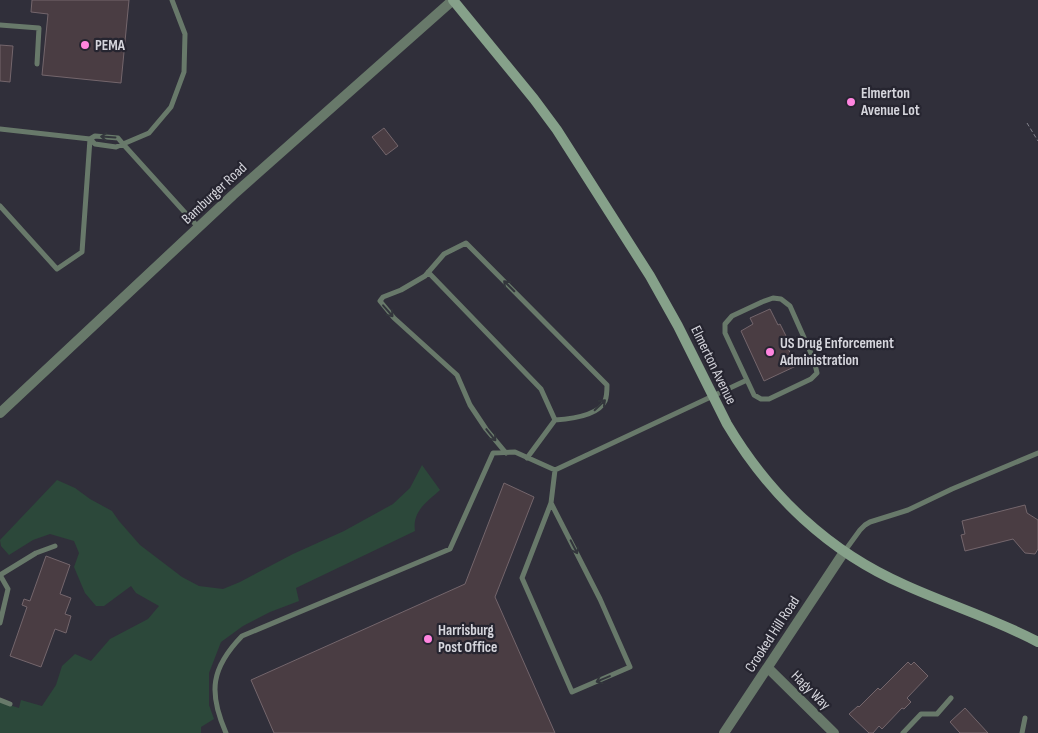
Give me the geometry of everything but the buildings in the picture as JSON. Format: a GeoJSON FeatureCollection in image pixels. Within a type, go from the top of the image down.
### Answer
{"type":"FeatureCollection","features":[{"type":"Feature","properties":{"kind":"main road","name":"Elmerton Avenue"},"geometry":{"type":"LineString","coordinates":[[453,0],[558,130],[650,276],[678,326],[736,440],[774,490],[808,524],[844,552],[904,585],[990,619],[1038,642]]}},
{"type":"Feature","properties":{"kind":"street","name":"Bamburger Road"},"geometry":{"type":"LineString","coordinates":[[0,414],[233,196],[453,0]]}},
{"type":"Feature","properties":{"kind":"street","name":"Crooked Hill Road"},"geometry":{"type":"LineString","coordinates":[[724,733],[844,552]]}},
{"type":"Feature","properties":{"kind":"street","name":"Hagy Way"},"geometry":{"type":"LineString","coordinates":[[768,668],[830,731]]}},
{"type":"Feature","properties":{"kind":"lane"},"geometry":{"type":"LineString","coordinates":[[90,139],[95,144],[116,147],[150,133],[171,107],[184,72],[184,34],[172,0]]}},
{"type":"Feature","properties":{"kind":"lane"},"geometry":{"type":"LineString","coordinates":[[0,25],[39,28],[37,64]]}},
{"type":"Feature","properties":{"kind":"lane"},"geometry":{"type":"LineString","coordinates":[[0,130],[90,139],[95,136],[118,138],[198,228]]}},
{"type":"Feature","properties":{"kind":"lane"},"geometry":{"type":"LineString","coordinates":[[0,206],[58,269],[74,258],[82,252],[90,139]]}},
{"type":"Feature","properties":{"kind":"lane"},"geometry":{"type":"LineString","coordinates":[[506,453],[486,429],[470,405],[457,375],[394,318],[380,301],[383,297],[401,290],[425,276],[444,254],[466,243],[607,385],[606,399],[601,407],[573,419],[555,420]]}},
{"type":"Feature","properties":{"kind":"lane"},"geometry":{"type":"LineString","coordinates":[[428,272],[541,389],[555,420]]}},
{"type":"Feature","properties":{"kind":"lane"},"geometry":{"type":"LineString","coordinates":[[773,298],[781,299],[790,306],[814,360],[817,373],[811,379],[769,399],[761,399],[754,395],[747,380],[725,333],[726,324],[732,316],[762,302],[773,298]]}},
{"type":"Feature","properties":{"kind":"lane"},"geometry":{"type":"LineString","coordinates":[[226,733],[216,706],[214,683],[220,665],[229,649],[242,636],[450,549],[493,453],[515,452],[555,470],[747,380]]}},
{"type":"Feature","properties":{"kind":"lane"},"geometry":{"type":"LineString","coordinates":[[527,458],[555,420]]}},
{"type":"Feature","properties":{"kind":"lane"},"geometry":{"type":"LineString","coordinates":[[844,552],[864,525],[908,510],[952,489],[1038,453]]}},
{"type":"Feature","properties":{"kind":"lane"},"geometry":{"type":"LineString","coordinates":[[552,503],[600,599],[630,668],[572,692],[522,578],[552,503],[555,470]]}},
{"type":"Feature","properties":{"kind":"lane"},"geometry":{"type":"LineString","coordinates":[[0,623],[8,590],[0,575],[36,553],[55,546]]}},
{"type":"Feature","properties":{"kind":"lane"},"geometry":{"type":"LineString","coordinates":[[903,733],[921,714],[937,714],[951,698]]}},
{"type":"Feature","properties":{"kind":"lane"},"geometry":{"type":"LineString","coordinates":[[0,700],[10,704]]}},
{"type":"Feature","properties":{"kind":"lane"},"geometry":{"type":"LineString","coordinates":[[1022,733],[1025,718]]}},
{"type":"Feature","properties":{"kind":"path"},"geometry":{"type":"LineString","coordinates":[[1027,123],[1038,141]]}},
{"type":"Feature","properties":{"kind":"green space"},"geometry":{"type":"Polygon","coordinates":[[[422,465],[440,490],[418,512],[415,531],[296,588],[299,601],[270,612],[243,626],[221,642],[209,673],[209,705],[214,719],[201,727],[201,733],[0,733],[0,702],[19,708],[21,700],[42,706],[56,685],[62,666],[75,654],[91,661],[110,639],[148,619],[159,606],[136,593],[131,586],[104,606],[96,606],[85,593],[74,567],[79,553],[74,541],[50,534],[33,540],[9,555],[1,546],[0,540],[57,480],[75,488],[112,511],[140,545],[182,577],[199,586],[223,589],[344,531],[393,504],[410,488],[422,465]]]}},
{"type":"Feature","properties":{"kind":"place","name":"PEMA"},"geometry":{"type":"Point","coordinates":[85,45]}},
{"type":"Feature","properties":{"kind":"place","name":"Elmerton Avenue Lot"},"geometry":{"type":"Point","coordinates":[851,102]}},
{"type":"Feature","properties":{"kind":"place","name":"US Drug Enforcement Administration"},"geometry":{"type":"Point","coordinates":[770,352]}},
{"type":"Feature","properties":{"kind":"place","name":"Harrisburg Post Office"},"geometry":{"type":"Point","coordinates":[428,639]}}]}
